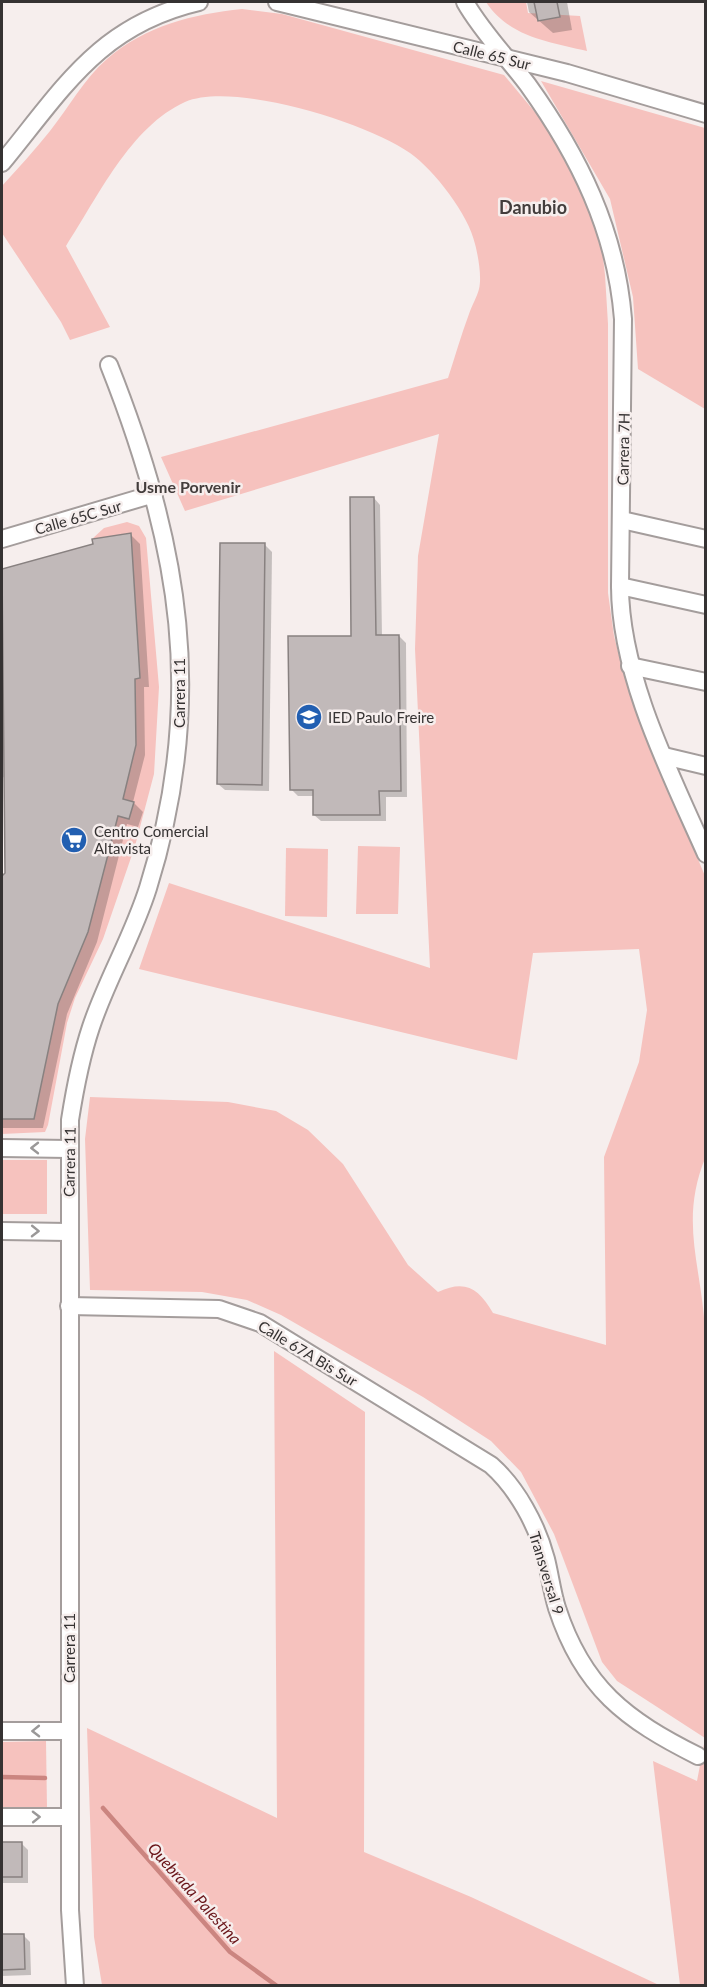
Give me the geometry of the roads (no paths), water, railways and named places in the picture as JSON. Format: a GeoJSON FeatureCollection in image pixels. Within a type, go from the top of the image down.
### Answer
{"type":"FeatureCollection","features":[{"type":"Feature","properties":{"kind":"street"},"geometry":{"type":"LineString","coordinates":[[2,163],[70,80],[103,45],[154,16],[198,2]]}},
{"type":"Feature","properties":{"kind":"street","name":"Calle 65 Sur"},"geometry":{"type":"LineString","coordinates":[[277,2],[506,58],[705,114]]}},
{"type":"Feature","properties":{"kind":"street","name":"Carrera 7H"},"geometry":{"type":"LineString","coordinates":[[465,2],[539,101],[587,181],[613,253],[623,319],[620,607],[630,666],[705,854]]}},
{"type":"Feature","properties":{"kind":"street","name":"Carrera 11"},"geometry":{"type":"LineString","coordinates":[[75,1986],[71,1949],[68,1149],[76,1083],[92,1026],[147,890],[165,826],[178,760],[181,694],[178,629],[169,563],[154,494],[109,365]]}},
{"type":"Feature","properties":{"kind":"street","name":"Calle 65C Sur"},"geometry":{"type":"LineString","coordinates":[[2,539],[154,494]]}},
{"type":"Feature","properties":{"kind":"street"},"geometry":{"type":"LineString","coordinates":[[622,520],[705,538]]}},
{"type":"Feature","properties":{"kind":"street"},"geometry":{"type":"LineString","coordinates":[[620,586],[705,605]]}},
{"type":"Feature","properties":{"kind":"street"},"geometry":{"type":"LineString","coordinates":[[630,666],[705,682]]}},
{"type":"Feature","properties":{"kind":"street"},"geometry":{"type":"LineString","coordinates":[[664,756],[705,766]]}},
{"type":"Feature","properties":{"kind":"street"},"geometry":{"type":"LineString","coordinates":[[2,1148],[68,1149]]}},
{"type":"Feature","properties":{"kind":"street"},"geometry":{"type":"LineString","coordinates":[[2,1231],[68,1232]]}},
{"type":"Feature","properties":{"kind":"street","name":"Calle 67A Bis Sur"},"geometry":{"type":"LineString","coordinates":[[69,1306],[219,1309],[242,1315],[260,1323],[491,1465]]}},
{"type":"Feature","properties":{"kind":"street","name":"Transversal 9"},"geometry":{"type":"LineString","coordinates":[[491,1465],[509,1483],[534,1528],[545,1556],[556,1607],[577,1655],[600,1690],[618,1708],[653,1734],[698,1756]]}},
{"type":"Feature","properties":{"kind":"street"},"geometry":{"type":"LineString","coordinates":[[2,1731],[70,1731]]}},
{"type":"Feature","properties":{"kind":"street"},"geometry":{"type":"LineString","coordinates":[[2,1817],[70,1817]]}},
{"type":"Feature","properties":{"kind":"waterway","name":"Quebrada Palestina"},"geometry":{"type":"LineString","coordinates":[[2,1777],[45,1778]]}},
{"type":"Feature","properties":{"kind":"waterway","name":"Quebrada Palestina"},"geometry":{"type":"LineString","coordinates":[[103,1808],[230,1952],[277,1986]]}},
{"type":"Feature","properties":{"kind":"place","name":"IED Paulo Freire"},"geometry":{"type":"Point","coordinates":[309,717]}},
{"type":"Feature","properties":{"kind":"place","name":"Centro Comercial Altavista"},"geometry":{"type":"Point","coordinates":[74,840]}},
{"type":"Feature","properties":{"kind":"district","name":"Danubio"},"geometry":{"type":"Point","coordinates":[533,207]}},
{"type":"Feature","properties":{"kind":"district","name":"Usme Porvenir"},"geometry":{"type":"Point","coordinates":[188,486]}}]}
